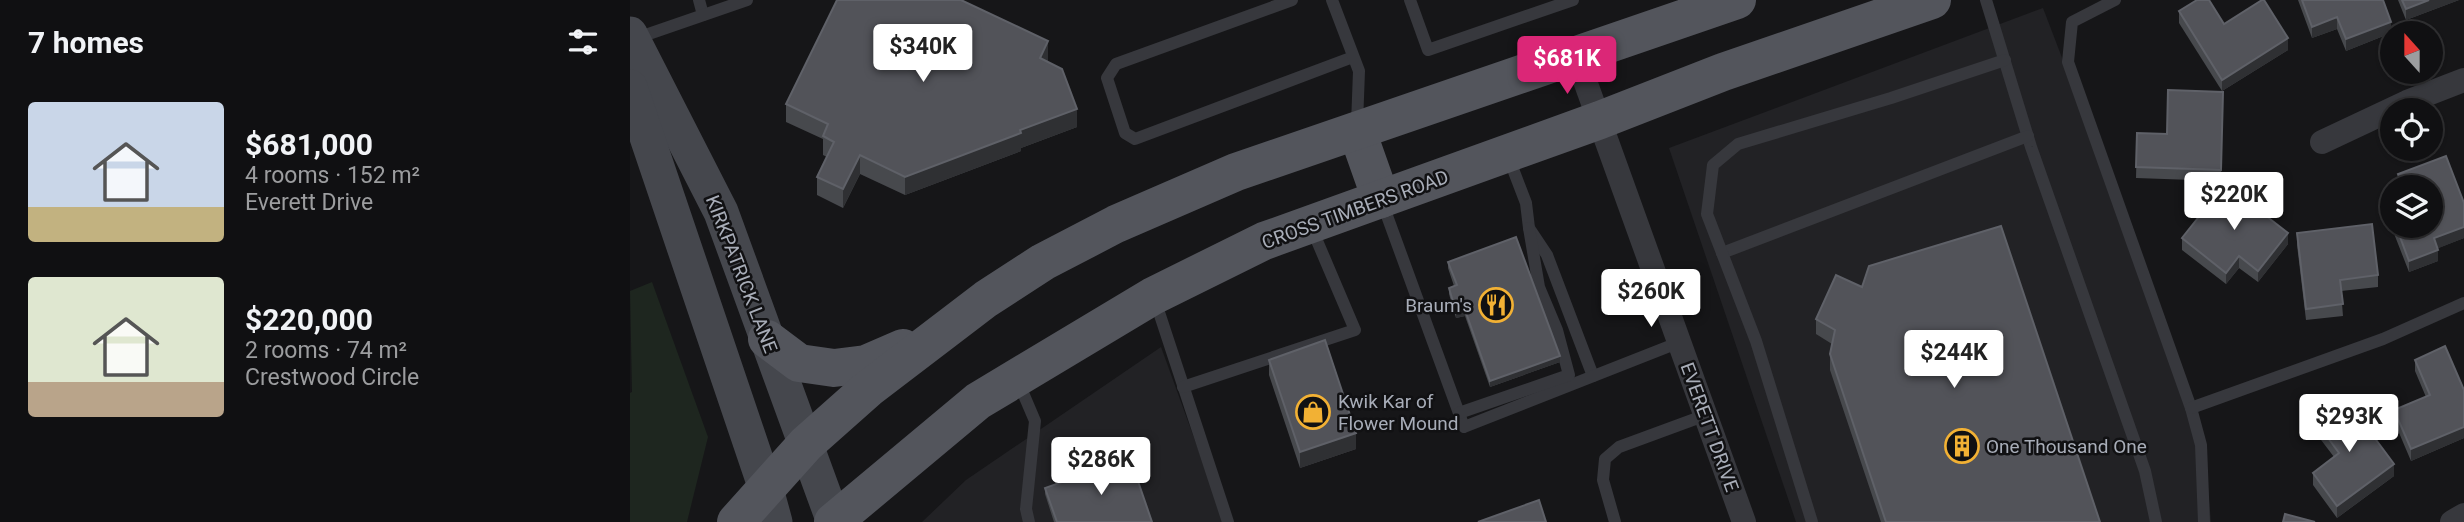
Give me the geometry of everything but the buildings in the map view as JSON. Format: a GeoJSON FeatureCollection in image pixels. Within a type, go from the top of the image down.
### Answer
{"type":"FeatureCollection","features":[{"type":"Feature","properties":{"kind":"main road"},"geometry":{"type":"LineString","coordinates":[[736,522],[771,505],[806,444],[869,389],[986,299],[1043,262],[1116,224],[1236,172],[1737,0]]}},
{"type":"Feature","properties":{"kind":"main road","name":"CROSS TIMBERS ROAD"},"geometry":{"type":"LineString","coordinates":[[834,522],[978,401],[1153,296],[1264,240],[1600,120],[1723,72],[1932,0]]}},
{"type":"Feature","properties":{"kind":"main road"},"geometry":{"type":"LineString","coordinates":[[1357,131],[1381,199]]}},
{"type":"Feature","properties":{"kind":"main road"},"geometry":{"type":"LineString","coordinates":[[767,339],[799,363],[834,368],[866,364],[944,330]]}},
{"type":"Feature","properties":{"kind":"street","name":"KIRKPATRICK LANE"},"geometry":{"type":"LineString","coordinates":[[631,38],[721,212],[834,522]]}},
{"type":"Feature","properties":{"kind":"street","name":"EVERETT DRIVE"},"geometry":{"type":"LineString","coordinates":[[1576,56],[1744,522]]}},
{"type":"Feature","properties":{"kind":"street"},"geometry":{"type":"LineString","coordinates":[[2322,142],[2407,102],[2464,80]]}},
{"type":"Feature","properties":{"kind":"street"},"geometry":{"type":"LineString","coordinates":[[630,87],[771,505]]}},
{"type":"Feature","properties":{"kind":"street"},"geometry":{"type":"LineString","coordinates":[[2452,522],[2464,515]]}},
{"type":"Feature","properties":{"kind":"lane"},"geometry":{"type":"LineString","coordinates":[[698,0],[703,15]]}},
{"type":"Feature","properties":{"kind":"lane"},"geometry":{"type":"LineString","coordinates":[[631,38],[747,0]]}},
{"type":"Feature","properties":{"kind":"lane"},"geometry":{"type":"LineString","coordinates":[[1292,0],[1116,64],[1107,78],[1125,133],[1135,139],[1353,57]]}},
{"type":"Feature","properties":{"kind":"lane"},"geometry":{"type":"LineString","coordinates":[[1332,0],[1359,71],[1357,131]]}},
{"type":"Feature","properties":{"kind":"lane"},"geometry":{"type":"LineString","coordinates":[[1410,0],[1429,50],[1573,0]]}},
{"type":"Feature","properties":{"kind":"lane"},"geometry":{"type":"LineString","coordinates":[[1986,0],[2028,136],[2145,471],[2156,522]]}},
{"type":"Feature","properties":{"kind":"lane"},"geometry":{"type":"LineString","coordinates":[[2115,0],[2072,22],[2068,62],[2191,408],[2201,445],[2204,522]]}},
{"type":"Feature","properties":{"kind":"lane"},"geometry":{"type":"LineString","coordinates":[[1812,522],[1756,341],[1707,214],[1713,165],[1738,144],[2005,61]]}},
{"type":"Feature","properties":{"kind":"lane"},"geometry":{"type":"LineString","coordinates":[[1722,253],[2028,136]]}},
{"type":"Feature","properties":{"kind":"lane"},"geometry":{"type":"LineString","coordinates":[[1459,413],[1569,375],[1557,330],[1539,286],[1527,203],[1507,153]]}},
{"type":"Feature","properties":{"kind":"lane"},"geometry":{"type":"LineString","coordinates":[[1381,199],[1464,427],[1680,342]]}},
{"type":"Feature","properties":{"kind":"lane"},"geometry":{"type":"LineString","coordinates":[[1183,387],[1354,330],[1310,224]]}},
{"type":"Feature","properties":{"kind":"lane"},"geometry":{"type":"LineString","coordinates":[[1529,228],[1547,254],[1593,376]]}},
{"type":"Feature","properties":{"kind":"lane"},"geometry":{"type":"LineString","coordinates":[[1153,296],[1228,522]]}},
{"type":"Feature","properties":{"kind":"lane"},"geometry":{"type":"LineString","coordinates":[[2191,408],[2383,339],[2464,303]]}},
{"type":"Feature","properties":{"kind":"lane"},"geometry":{"type":"LineString","coordinates":[[1017,378],[1035,421],[1026,509],[1030,522]]}},
{"type":"Feature","properties":{"kind":"lane"},"geometry":{"type":"LineString","coordinates":[[1615,522],[1603,480],[1605,459],[1619,446],[1706,415]]}},
{"type":"Feature","properties":{"kind":"shaded area"},"geometry":{"type":"Polygon","coordinates":[[[2043,8],[2193,401],[2208,487],[2211,522],[1796,522],[1669,148],[2043,8]]]}},
{"type":"Feature","properties":{"kind":"shaded area"},"geometry":{"type":"Polygon","coordinates":[[[652,282],[708,437],[687,522],[630,522],[630,291],[652,282]]]}},
{"type":"Feature","properties":{"kind":"shaded area"},"geometry":{"type":"Polygon","coordinates":[[[1161,347],[1226,522],[922,522],[966,480],[1161,347]]]}},
{"type":"Feature","properties":{"kind":"place","name":"Braum's"},"geometry":{"type":"Point","coordinates":[1496,305]}},
{"type":"Feature","properties":{"kind":"place","name":"Kwik Kar of Flower Mound"},"geometry":{"type":"Point","coordinates":[1313,412]}},
{"type":"Feature","properties":{"kind":"place","name":"One Thousand One"},"geometry":{"type":"Point","coordinates":[1962,446]}}]}
